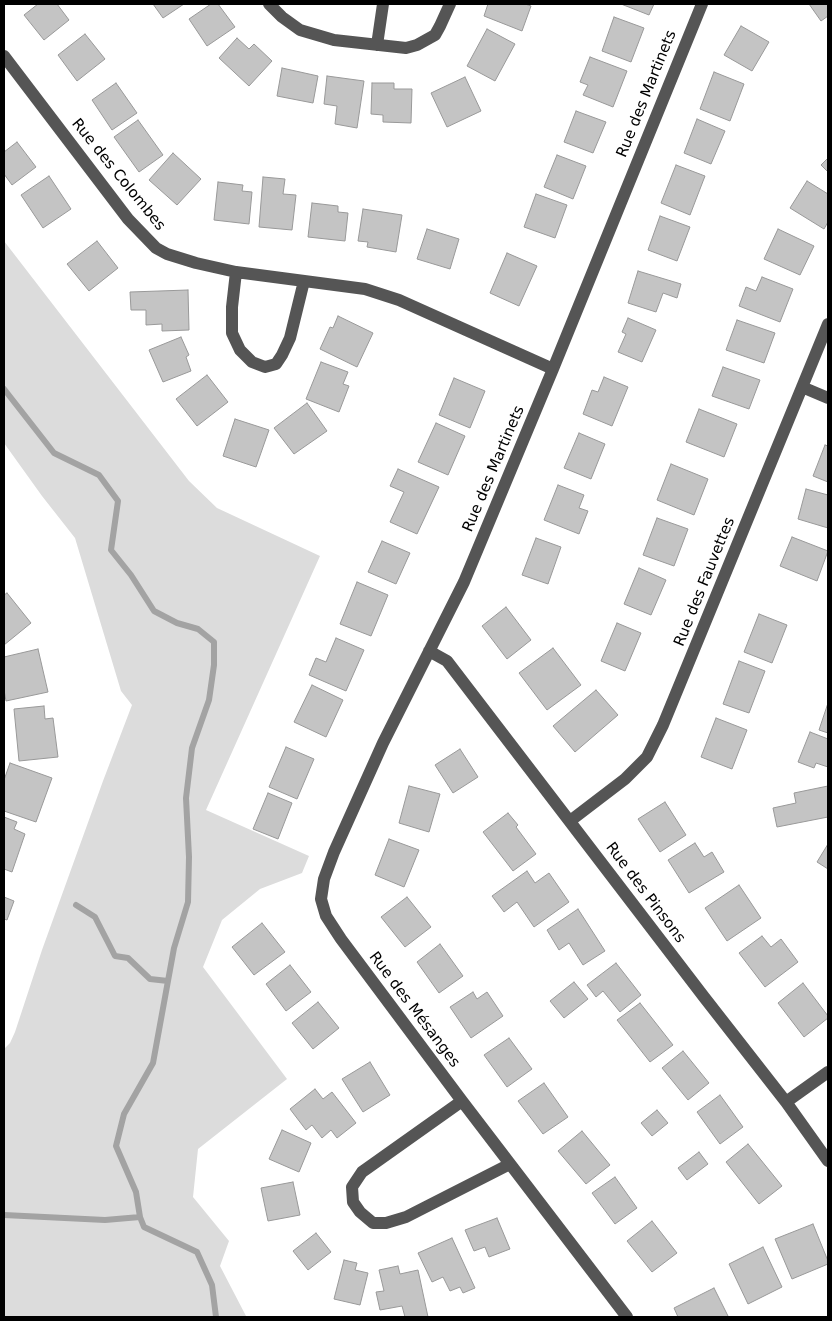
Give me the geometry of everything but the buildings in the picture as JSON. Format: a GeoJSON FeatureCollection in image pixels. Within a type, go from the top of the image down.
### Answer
{"type":"FeatureCollection","features":[{"type":"Feature","properties":{"kind":"street"},"geometry":{"type":"LineString","coordinates":[[269,4],[282,17],[300,30],[334,40],[406,48],[425,42],[434,35],[450,4]]}},
{"type":"Feature","properties":{"kind":"street"},"geometry":{"type":"LineString","coordinates":[[377,45],[383,4]]}},
{"type":"Feature","properties":{"kind":"street","name":"Rue des Martinets"},"geometry":{"type":"LineString","coordinates":[[341,939],[326,916],[321,898],[324,879],[334,852],[383,743],[464,582],[553,370],[702,4]]}},
{"type":"Feature","properties":{"kind":"street","name":"Rue des Colombes"},"geometry":{"type":"LineString","coordinates":[[4,56],[128,219],[156,248],[167,254],[196,263],[236,272],[366,289],[399,300],[553,370]]}},
{"type":"Feature","properties":{"kind":"street"},"geometry":{"type":"LineString","coordinates":[[236,272],[232,307],[232,333],[240,350],[252,362],[265,367],[276,364],[290,338],[304,281]]}},
{"type":"Feature","properties":{"kind":"street","name":"Rue des Fauvettes"},"geometry":{"type":"LineString","coordinates":[[570,821],[625,779],[647,756],[666,717],[828,324]]}},
{"type":"Feature","properties":{"kind":"street"},"geometry":{"type":"LineString","coordinates":[[802,387],[828,398]]}},
{"type":"Feature","properties":{"kind":"street","name":"Rue des Pinsons"},"geometry":{"type":"LineString","coordinates":[[429,651],[447,661],[786,1102],[828,1162]]}},
{"type":"Feature","properties":{"kind":"street","name":"Rue des Mésanges"},"geometry":{"type":"LineString","coordinates":[[341,939],[627,1317]]}},
{"type":"Feature","properties":{"kind":"street"},"geometry":{"type":"LineString","coordinates":[[786,1102],[828,1072]]}},
{"type":"Feature","properties":{"kind":"street"},"geometry":{"type":"LineString","coordinates":[[462,1101],[362,1172],[352,1187],[353,1202],[360,1212],[373,1222],[386,1223],[406,1217],[510,1164]]}},
{"type":"Feature","properties":{"kind":"shaded area"},"geometry":{"type":"Polygon","coordinates":[[[4,241],[189,481],[217,508],[320,556],[206,810],[309,856],[302,873],[260,889],[222,920],[203,967],[287,1079],[198,1149],[193,1197],[229,1241],[220,1266],[246,1316],[251,1317],[4,1317],[4,1049],[10,1043],[15,1032],[42,950],[132,705],[121,691],[75,538],[4,443],[4,241]]]}},
{"type":"Feature","properties":{"kind":"waterway"},"geometry":{"type":"LineString","coordinates":[[4,389],[54,453],[99,475],[118,501],[111,550],[131,575],[154,611],[177,623],[198,629],[214,642],[214,665],[209,700],[192,748],[186,798],[189,857],[188,902],[174,948],[153,1063],[124,1114],[116,1146],[136,1192],[140,1217],[144,1227],[197,1252],[212,1285],[216,1317]]}},
{"type":"Feature","properties":{"kind":"waterway"},"geometry":{"type":"LineString","coordinates":[[76,905],[95,917],[115,956],[128,958],[150,979],[168,981]]}},
{"type":"Feature","properties":{"kind":"waterway"},"geometry":{"type":"LineString","coordinates":[[4,1215],[105,1220],[140,1217]]}}]}
